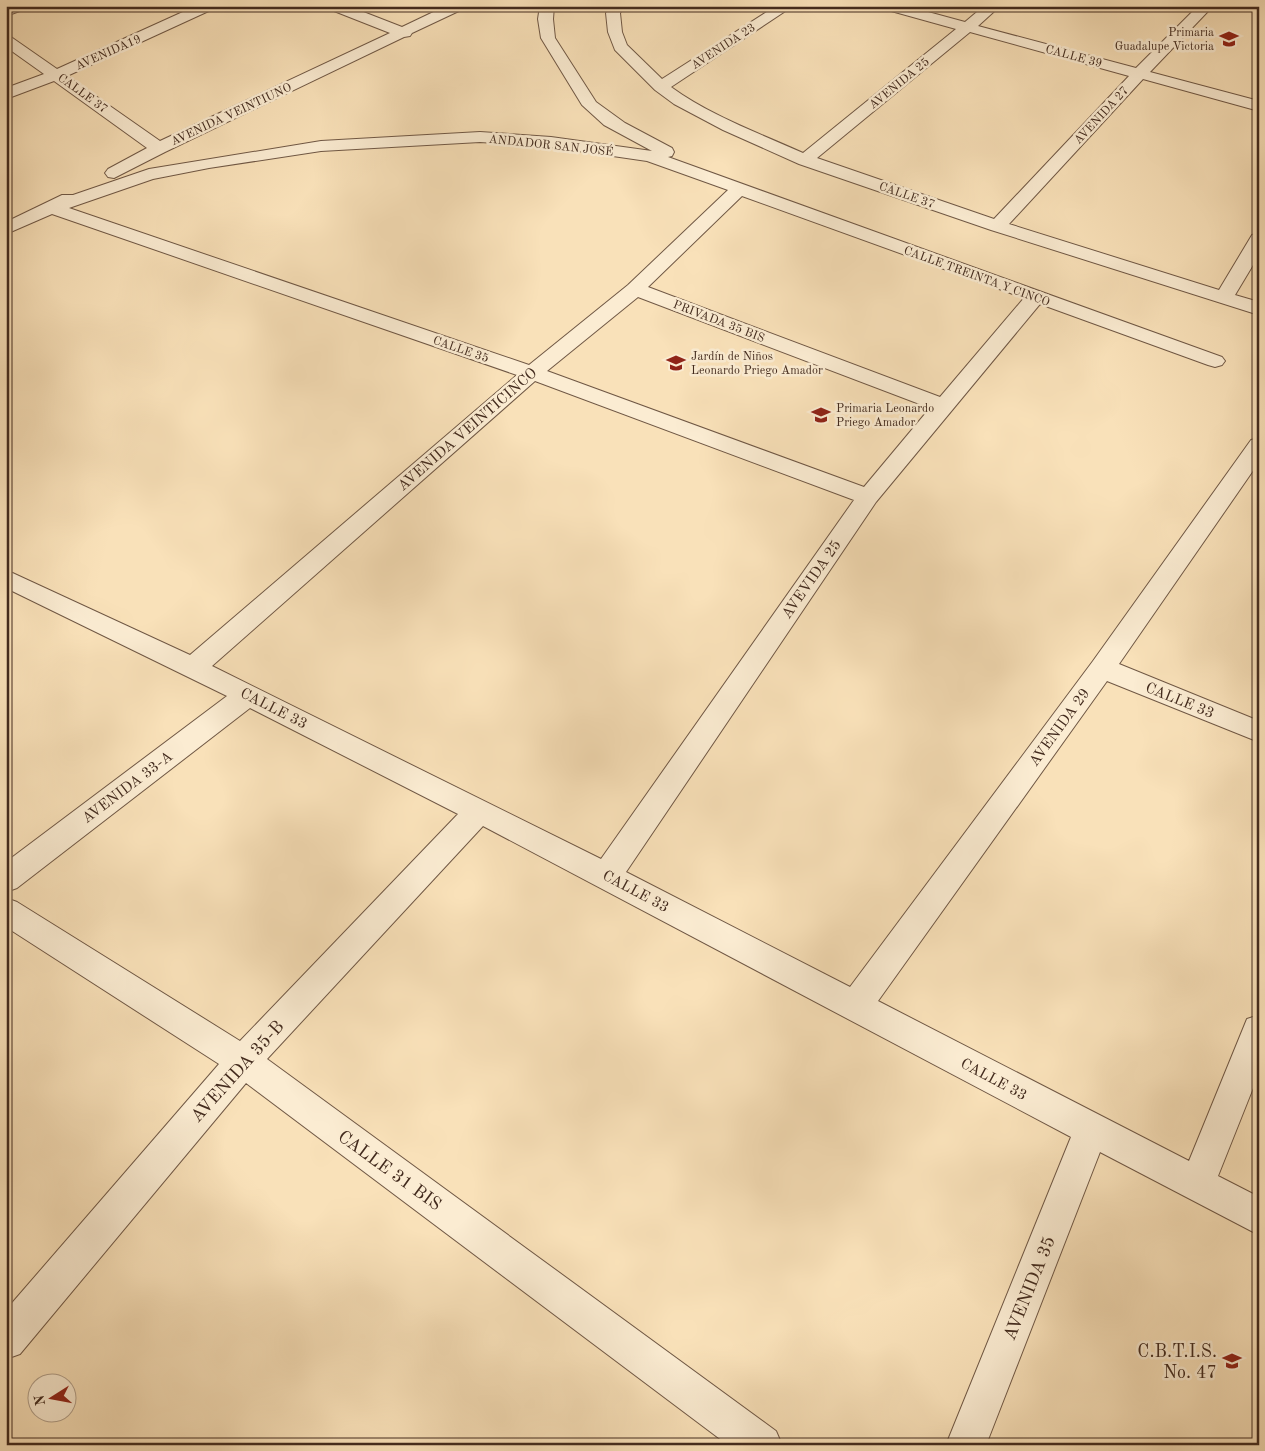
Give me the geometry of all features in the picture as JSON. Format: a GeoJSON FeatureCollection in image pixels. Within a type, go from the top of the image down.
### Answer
{"type":"FeatureCollection","features":[{"type":"Feature","properties":{"kind":"street"},"geometry":{"type":"LineString","coordinates":[[6,12],[20,6]]}},
{"type":"Feature","properties":{"kind":"street","name":"AVENIDA19"},"geometry":{"type":"LineString","coordinates":[[6,94],[57,75],[208,6]]}},
{"type":"Feature","properties":{"kind":"street"},"geometry":{"type":"LineString","coordinates":[[334,6],[405,32]]}},
{"type":"Feature","properties":{"kind":"street","name":"AVENIDA VEINTIUNO"},"geometry":{"type":"LineString","coordinates":[[6,229],[52,208],[159,148],[458,6]]}},
{"type":"Feature","properties":{"kind":"street","name":"ANDADOR SAN JOSÉ"},"geometry":{"type":"LineString","coordinates":[[547,6],[544,19],[549,46],[572,76],[592,108],[622,129],[739,189]]}},
{"type":"Feature","properties":{"kind":"street","name":"CALLE 37"},"geometry":{"type":"LineString","coordinates":[[618,6],[613,13],[615,32],[620,47],[661,87],[680,102],[805,160],[997,226],[1259,309]]}},
{"type":"Feature","properties":{"kind":"street","name":"AVENIDA 23"},"geometry":{"type":"LineString","coordinates":[[661,87],[786,6]]}},
{"type":"Feature","properties":{"kind":"street","name":"CALLE 39"},"geometry":{"type":"LineString","coordinates":[[889,6],[1259,106]]}},
{"type":"Feature","properties":{"kind":"street","name":"AVENIDA 25"},"geometry":{"type":"LineString","coordinates":[[805,160],[993,6]]}},
{"type":"Feature","properties":{"kind":"street","name":"AVENIDA 27"},"geometry":{"type":"LineString","coordinates":[[997,226],[1139,74],[1206,6]]}},
{"type":"Feature","properties":{"kind":"street","name":"CALLE 37"},"geometry":{"type":"LineString","coordinates":[[6,40],[159,148]]}},
{"type":"Feature","properties":{"kind":"street","name":"ANDADOR SAN JOSÉ"},"geometry":{"type":"LineString","coordinates":[[52,208],[149,174],[209,163],[321,146],[480,137],[551,142],[650,156],[739,189]]}},
{"type":"Feature","properties":{"kind":"street","name":"AVENIDA VEINTICINCO"},"geometry":{"type":"LineString","coordinates":[[194,666],[532,373],[635,289],[739,189]]}},
{"type":"Feature","properties":{"kind":"street","name":"CALLE TREINTA Y CINCO"},"geometry":{"type":"LineString","coordinates":[[739,189],[1215,361]]}},
{"type":"Feature","properties":{"kind":"street","name":"CALLE 35"},"geometry":{"type":"LineString","coordinates":[[52,208],[532,373],[868,497]]}},
{"type":"Feature","properties":{"kind":"street"},"geometry":{"type":"LineString","coordinates":[[1224,297],[1259,239]]}},
{"type":"Feature","properties":{"kind":"street","name":"PRIVADA 35 BIS"},"geometry":{"type":"LineString","coordinates":[[635,289],[944,406]]}},
{"type":"Feature","properties":{"kind":"street","name":"AVEVIDA 25"},"geometry":{"type":"LineString","coordinates":[[607,876],[868,497],[1035,297]]}},
{"type":"Feature","properties":{"kind":"street","name":"AVENIDA 29"},"geometry":{"type":"LineString","coordinates":[[855,1006],[1102,668],[1259,445]]}},
{"type":"Feature","properties":{"kind":"street","name":"CALLE 33"},"geometry":{"type":"LineString","coordinates":[[6,578],[194,666],[607,876],[1259,1217]]}},
{"type":"Feature","properties":{"kind":"street","name":"CALLE 33"},"geometry":{"type":"LineString","coordinates":[[1102,668],[1259,732]]}},
{"type":"Feature","properties":{"kind":"street","name":"AVENIDA 33-A"},"geometry":{"type":"LineString","coordinates":[[6,879],[248,695]]}},
{"type":"Feature","properties":{"kind":"street","name":"AVENIDA 35-B"},"geometry":{"type":"LineString","coordinates":[[6,1340],[243,1062],[479,811]]}},
{"type":"Feature","properties":{"kind":"street","name":"CALLE 31 BIS"},"geometry":{"type":"LineString","coordinates":[[6,911],[243,1062],[762,1445]]}},
{"type":"Feature","properties":{"kind":"street"},"geometry":{"type":"LineString","coordinates":[[1197,1185],[1259,1030]]}},
{"type":"Feature","properties":{"kind":"street","name":"AVENIDA 35"},"geometry":{"type":"LineString","coordinates":[[966,1445],[1092,1130]]}},
{"type":"Feature","properties":{"kind":"place","name":"Primaria Guadalupe Victoria"},"geometry":{"type":"Point","coordinates":[1229,39]}},
{"type":"Feature","properties":{"kind":"place","name":"Jardín de Niños Leonardo Priego Amador"},"geometry":{"type":"Point","coordinates":[676,363]}},
{"type":"Feature","properties":{"kind":"place","name":"Primaria Leonardo Priego Amador"},"geometry":{"type":"Point","coordinates":[821,415]}},
{"type":"Feature","properties":{"kind":"place","name":"C.B.T.I.S. No. 47"},"geometry":{"type":"Point","coordinates":[1232,1361]}}]}
